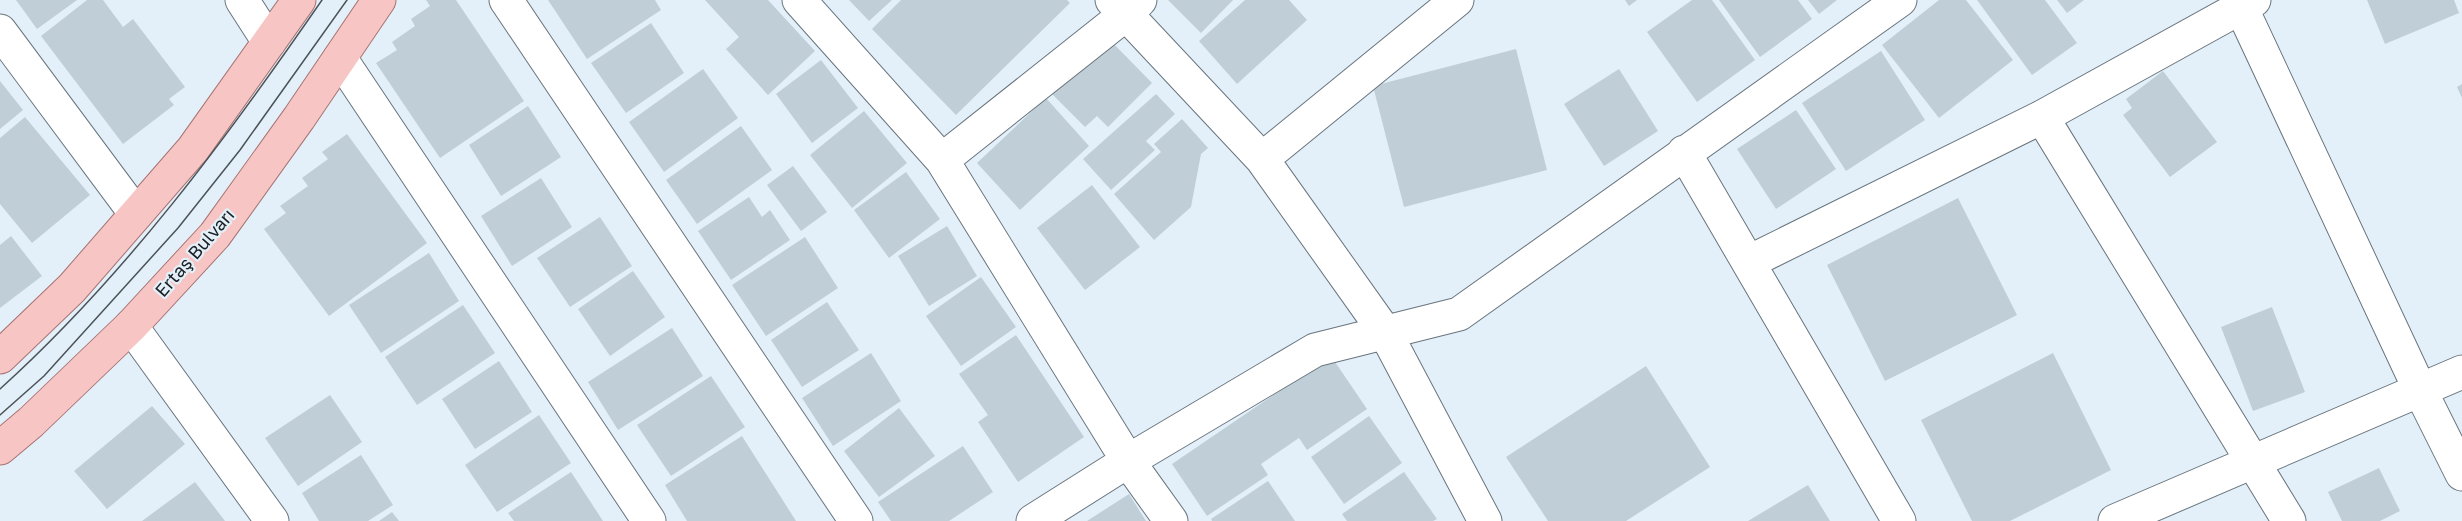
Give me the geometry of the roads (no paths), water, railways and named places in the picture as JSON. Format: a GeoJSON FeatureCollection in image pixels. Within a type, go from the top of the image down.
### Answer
{"type":"FeatureCollection","features":[{"type":"Feature","properties":{"kind":"main road"},"geometry":{"type":"LineString","coordinates":[[0,357],[72,288],[193,149],[299,0]]}},
{"type":"Feature","properties":{"kind":"main road","name":"Ertaş Bulvarı"},"geometry":{"type":"LineString","coordinates":[[0,448],[31,422],[130,326],[215,235],[379,0]]}},
{"type":"Feature","properties":{"kind":"street"},"geometry":{"type":"LineString","coordinates":[[242,0],[269,42]]}},
{"type":"Feature","properties":{"kind":"street"},"geometry":{"type":"LineString","coordinates":[[506,0],[856,521]]}},
{"type":"Feature","properties":{"kind":"street"},"geometry":{"type":"LineString","coordinates":[[799,0],[942,160],[1128,460],[1171,521]]}},
{"type":"Feature","properties":{"kind":"street"},"geometry":{"type":"LineString","coordinates":[[1262,159],[1457,0]]}},
{"type":"Feature","properties":{"kind":"street"},"geometry":{"type":"LineString","coordinates":[[1033,521],[1128,460],[1315,350],[1459,314],[1900,0]]}},
{"type":"Feature","properties":{"kind":"street"},"geometry":{"type":"LineString","coordinates":[[1749,262],[2042,117],[2247,4],[2420,390],[2462,474]]}},
{"type":"Feature","properties":{"kind":"street"},"geometry":{"type":"LineString","coordinates":[[942,160],[1126,5],[1262,159],[1384,332],[1485,521]]}},
{"type":"Feature","properties":{"kind":"street"},"geometry":{"type":"LineString","coordinates":[[0,31],[136,214]]}},
{"type":"Feature","properties":{"kind":"street"},"geometry":{"type":"LineString","coordinates":[[339,58],[649,521]]}},
{"type":"Feature","properties":{"kind":"street"},"geometry":{"type":"LineString","coordinates":[[2042,117],[2289,521]]}},
{"type":"Feature","properties":{"kind":"street"},"geometry":{"type":"LineString","coordinates":[[1684,152],[1899,521]]}},
{"type":"Feature","properties":{"kind":"street"},"geometry":{"type":"LineString","coordinates":[[130,326],[272,521]]}},
{"type":"Feature","properties":{"kind":"street"},"geometry":{"type":"LineString","coordinates":[[2115,521],[2462,372]]}},
{"type":"Feature","properties":{"kind":"tram line"},"geometry":{"type":"LineString","coordinates":[[0,389],[90,300],[172,204],[249,103],[322,0]]}},
{"type":"Feature","properties":{"kind":"tram line"},"geometry":{"type":"LineString","coordinates":[[0,415],[44,376],[178,228],[240,150],[347,0]]}}]}
